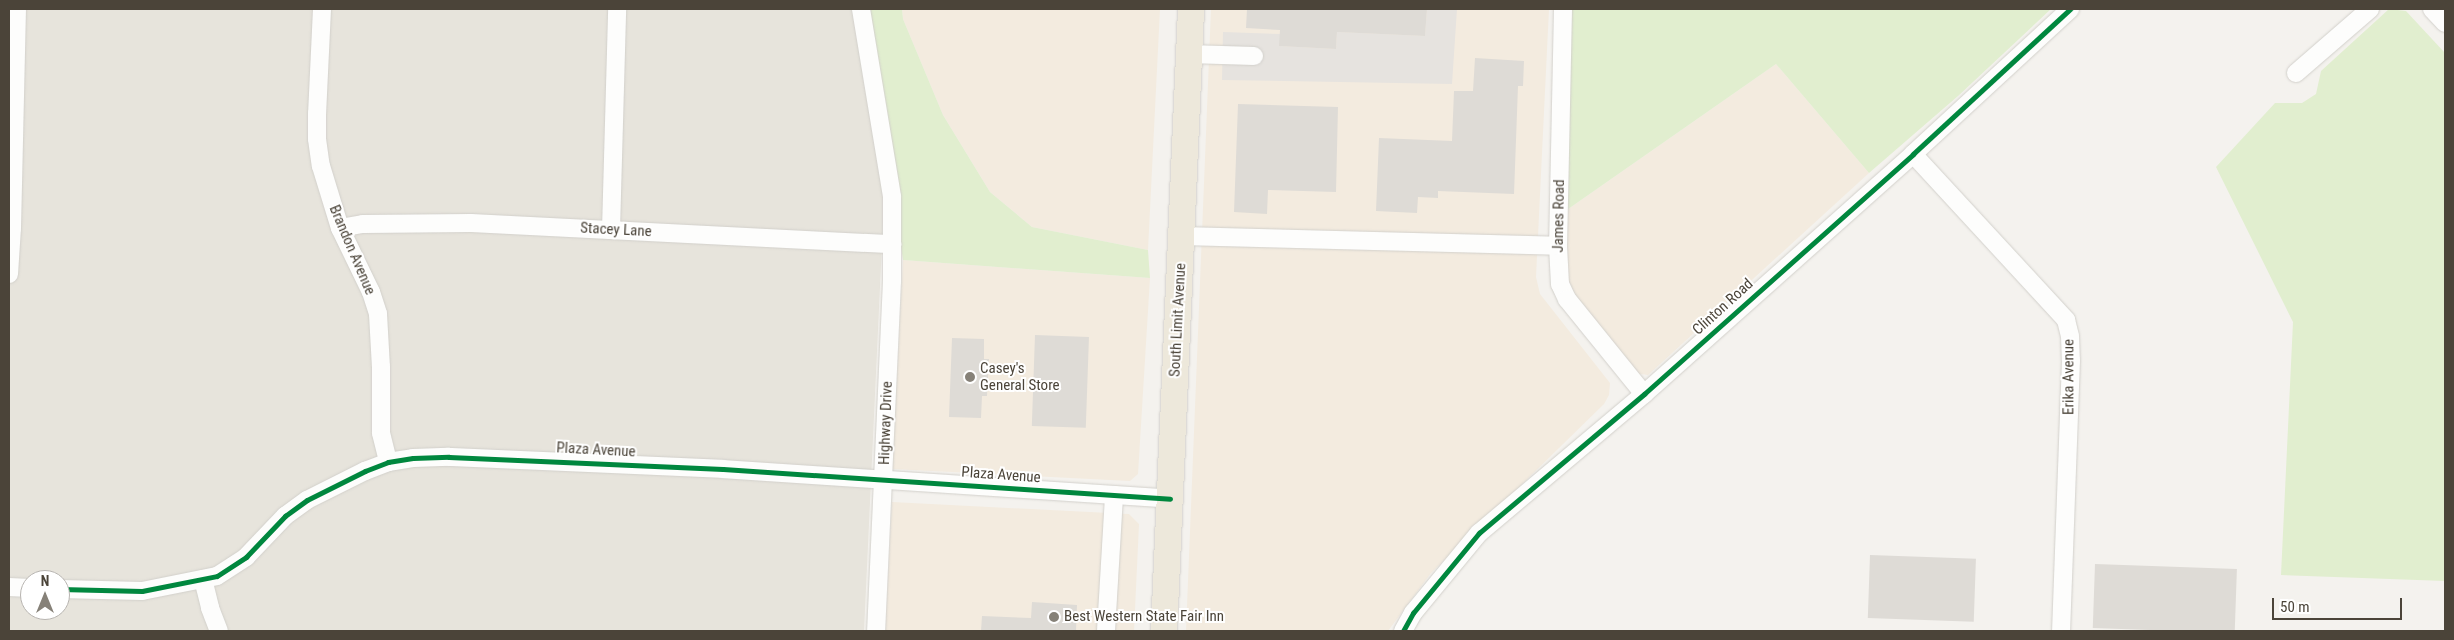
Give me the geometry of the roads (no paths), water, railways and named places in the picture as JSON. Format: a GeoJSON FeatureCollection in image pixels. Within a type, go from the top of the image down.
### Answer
{"type":"FeatureCollection","features":[{"type":"Feature","properties":{"kind":"highway","name":"South Limit Avenue"},"geometry":{"type":"LineString","coordinates":[[1164,631],[1191,9]]}},
{"type":"Feature","properties":{"kind":"street"},"geometry":{"type":"LineString","coordinates":[[9,274],[11,152],[17,9]]}},
{"type":"Feature","properties":{"kind":"street","name":"Brandon Avenue"},"geometry":{"type":"LineString","coordinates":[[322,9],[317,139],[321,166],[340,228],[371,292],[378,314],[381,367],[381,433],[388,462]]}},
{"type":"Feature","properties":{"kind":"street"},"geometry":{"type":"LineString","coordinates":[[611,230],[617,9]]}},
{"type":"Feature","properties":{"kind":"street","name":"Highway Drive"},"geometry":{"type":"LineString","coordinates":[[861,9],[892,197],[884,480],[876,631]]}},
{"type":"Feature","properties":{"kind":"street","name":"James Road"},"geometry":{"type":"LineString","coordinates":[[1563,9],[1558,246],[1560,284],[1566,299],[1644,394]]}},
{"type":"Feature","properties":{"kind":"street","name":"Clinton Road"},"geometry":{"type":"LineString","coordinates":[[1403,631],[1413,613],[1479,532],[1644,394],[1913,154],[2070,9]]}},
{"type":"Feature","properties":{"kind":"street"},"geometry":{"type":"LineString","coordinates":[[2296,73],[2370,9]]}},
{"type":"Feature","properties":{"kind":"street"},"geometry":{"type":"LineString","coordinates":[[2432,9],[2445,23]]}},
{"type":"Feature","properties":{"kind":"street"},"geometry":{"type":"LineString","coordinates":[[1189,54],[1254,56]]}},
{"type":"Feature","properties":{"kind":"street","name":"Erika Avenue"},"geometry":{"type":"LineString","coordinates":[[1913,154],[2066,320],[2070,336],[2071,360],[2061,631]]}},
{"type":"Feature","properties":{"kind":"street","name":"Stacey Lane"},"geometry":{"type":"LineString","coordinates":[[340,228],[363,224],[471,223],[892,244]]}},
{"type":"Feature","properties":{"kind":"street"},"geometry":{"type":"LineString","coordinates":[[1181,236],[1558,246]]}},
{"type":"Feature","properties":{"kind":"street","name":"Plaza Avenue"},"geometry":{"type":"LineString","coordinates":[[70,589],[142,591],[217,576],[246,557],[285,516],[307,500],[328,488],[388,462],[413,458],[468,458],[704,468],[1170,499]]}},
{"type":"Feature","properties":{"kind":"street"},"geometry":{"type":"LineString","coordinates":[[1106,631],[1114,495]]}},
{"type":"Feature","properties":{"kind":"street"},"geometry":{"type":"LineString","coordinates":[[203,579],[210,608],[219,631]]}},
{"type":"Feature","properties":{"kind":"place","name":"Casey's General Store"},"geometry":{"type":"Point","coordinates":[970,377]}},
{"type":"Feature","properties":{"kind":"place","name":"Best Western State Fair Inn"},"geometry":{"type":"Point","coordinates":[1054,617]}}]}
